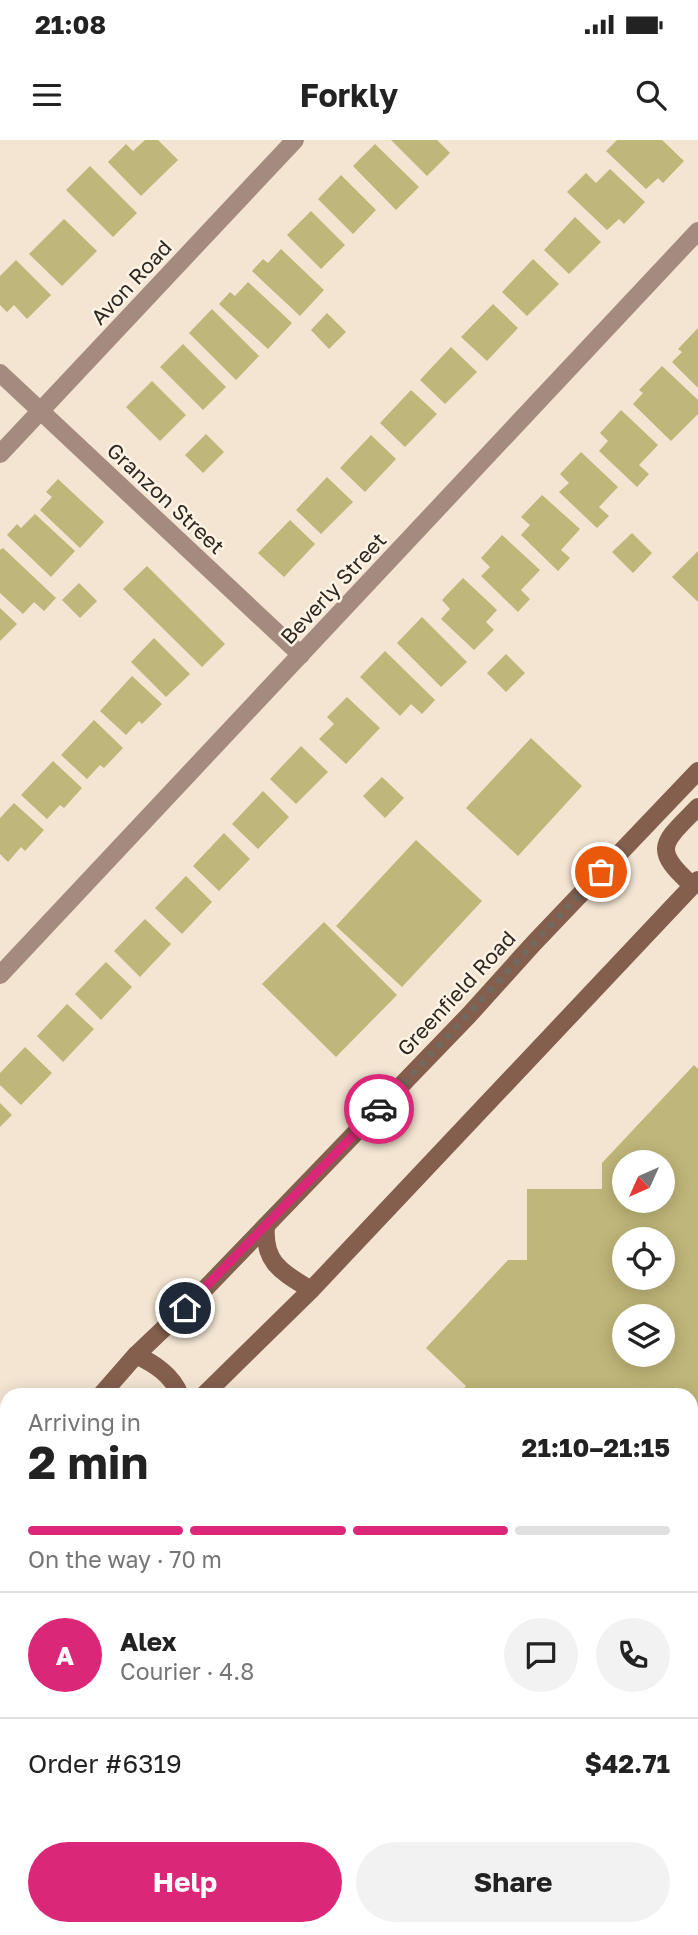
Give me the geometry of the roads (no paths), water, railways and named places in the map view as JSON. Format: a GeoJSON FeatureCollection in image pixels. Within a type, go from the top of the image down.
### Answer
{"type":"FeatureCollection","features":[{"type":"Feature","properties":{"kind":"main road","name":"Greenfield Road"},"geometry":{"type":"LineString","coordinates":[[107,1388],[136,1355],[266,1226],[469,1015],[698,771]]}},
{"type":"Feature","properties":{"kind":"main road"},"geometry":{"type":"LineString","coordinates":[[211,1388],[312,1290],[696,885],[673,868],[664,852],[666,841],[698,807]]}},
{"type":"Feature","properties":{"kind":"main road"},"geometry":{"type":"LineString","coordinates":[[266,1226],[264,1246],[271,1257],[290,1276],[312,1290]]}},
{"type":"Feature","properties":{"kind":"main road"},"geometry":{"type":"LineString","coordinates":[[136,1355],[153,1363],[166,1374],[175,1388]]}},
{"type":"Feature","properties":{"kind":"street","name":"Avon Road"},"geometry":{"type":"LineString","coordinates":[[0,454],[295,140]]}},
{"type":"Feature","properties":{"kind":"street","name":"Beverly Street"},"geometry":{"type":"LineString","coordinates":[[0,975],[698,231]]}},
{"type":"Feature","properties":{"kind":"street","name":"Granzon Street"},"geometry":{"type":"LineString","coordinates":[[0,373],[301,655]]}}]}
